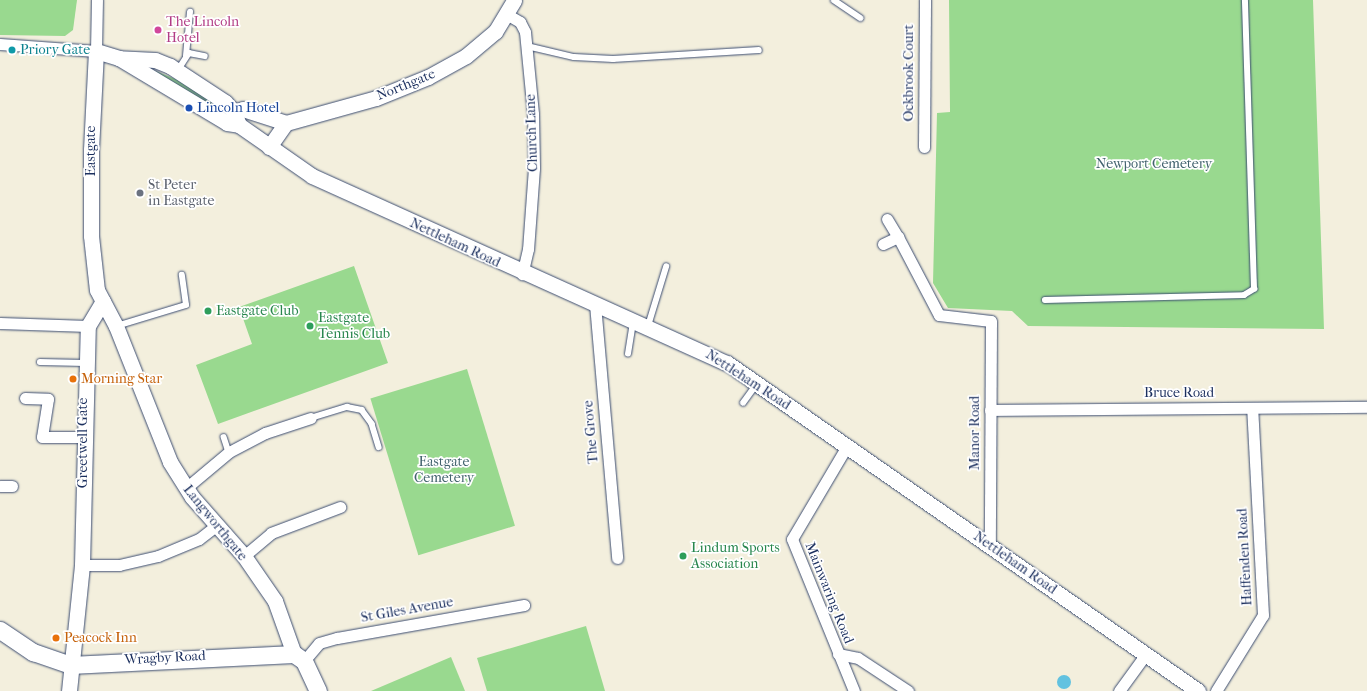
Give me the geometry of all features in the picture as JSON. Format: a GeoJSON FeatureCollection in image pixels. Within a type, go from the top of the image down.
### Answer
{"type":"FeatureCollection","features":[{"type":"Feature","properties":{"kind":"main road","name":"Wragby Road"},"geometry":{"type":"LineString","coordinates":[[0,630],[33,652],[70,665],[299,657]]}},
{"type":"Feature","properties":{"kind":"main road"},"geometry":{"type":"LineString","coordinates":[[299,657],[318,691]]}},
{"type":"Feature","properties":{"kind":"street","name":"Eastgate"},"geometry":{"type":"LineString","coordinates":[[97,0],[91,236],[94,277],[103,300]]}},
{"type":"Feature","properties":{"kind":"street"},"geometry":{"type":"LineString","coordinates":[[508,15],[514,0]]}},
{"type":"Feature","properties":{"kind":"street","name":"Ockbrook Court"},"geometry":{"type":"LineString","coordinates":[[924,147],[925,0]]}},
{"type":"Feature","properties":{"kind":"street","name":"Church Lane"},"geometry":{"type":"LineString","coordinates":[[508,15],[523,27],[527,46],[534,168],[528,249],[522,274]]}},
{"type":"Feature","properties":{"kind":"street","name":"Northgate"},"geometry":{"type":"LineString","coordinates":[[286,123],[376,98],[428,78],[482,44],[508,15]]}},
{"type":"Feature","properties":{"kind":"street"},"geometry":{"type":"LineString","coordinates":[[0,44],[17,47],[96,51],[119,58],[155,60],[178,70],[237,118]]}},
{"type":"Feature","properties":{"kind":"street"},"geometry":{"type":"LineString","coordinates":[[119,58],[227,123],[237,118],[243,109],[286,123],[269,147]]}},
{"type":"Feature","properties":{"kind":"street","name":"Nettleham Road"},"geometry":{"type":"LineString","coordinates":[[237,118],[269,147],[312,176],[522,274],[634,320],[709,353],[847,446],[1198,691]]}},
{"type":"Feature","properties":{"kind":"street"},"geometry":{"type":"LineString","coordinates":[[883,244],[898,238],[887,218]]}},
{"type":"Feature","properties":{"kind":"street","name":"Manor Road"},"geometry":{"type":"LineString","coordinates":[[898,238],[940,315],[991,321],[990,546]]}},
{"type":"Feature","properties":{"kind":"street","name":"Langworthgate"},"geometry":{"type":"LineString","coordinates":[[103,300],[116,326],[170,462],[186,488],[244,556],[282,614],[299,657]]}},
{"type":"Feature","properties":{"kind":"street","name":"Greetwell Gate"},"geometry":{"type":"LineString","coordinates":[[69,691],[70,665],[82,565],[83,437],[85,363],[88,326],[103,300]]}},
{"type":"Feature","properties":{"kind":"street","name":"The Grove"},"geometry":{"type":"LineString","coordinates":[[595,304],[617,558]]}},
{"type":"Feature","properties":{"kind":"street"},"geometry":{"type":"LineString","coordinates":[[0,323],[88,326]]}},
{"type":"Feature","properties":{"kind":"street"},"geometry":{"type":"LineString","coordinates":[[25,398],[48,399],[42,437],[83,437]]}},
{"type":"Feature","properties":{"kind":"street","name":"Bruce Road"},"geometry":{"type":"LineString","coordinates":[[990,410],[1367,407]]}},
{"type":"Feature","properties":{"kind":"street","name":"Haffenden Road"},"geometry":{"type":"LineString","coordinates":[[1216,691],[1263,616],[1252,408]]}},
{"type":"Feature","properties":{"kind":"street"},"geometry":{"type":"LineString","coordinates":[[186,488],[229,452],[265,433],[311,418]]}},
{"type":"Feature","properties":{"kind":"street","name":"Mainwaring Road"},"geometry":{"type":"LineString","coordinates":[[847,446],[792,539],[854,691]]}},
{"type":"Feature","properties":{"kind":"street"},"geometry":{"type":"LineString","coordinates":[[0,486],[12,486]]}},
{"type":"Feature","properties":{"kind":"street"},"geometry":{"type":"LineString","coordinates":[[244,556],[271,533],[340,507]]}},
{"type":"Feature","properties":{"kind":"street"},"geometry":{"type":"LineString","coordinates":[[82,565],[112,566],[158,556],[198,540],[217,525]]}},
{"type":"Feature","properties":{"kind":"street","name":"St Giles Avenue"},"geometry":{"type":"LineString","coordinates":[[299,657],[319,644],[337,638],[524,605]]}},
{"type":"Feature","properties":{"kind":"street"},"geometry":{"type":"LineString","coordinates":[[838,654],[858,658],[908,691]]}},
{"type":"Feature","properties":{"kind":"street"},"geometry":{"type":"LineString","coordinates":[[1119,691],[1146,654]]}},
{"type":"Feature","properties":{"kind":"lane"},"geometry":{"type":"LineString","coordinates":[[834,0],[861,18]]}},
{"type":"Feature","properties":{"kind":"lane"},"geometry":{"type":"LineString","coordinates":[[1045,300],[1244,294],[1254,289],[1245,0]]}},
{"type":"Feature","properties":{"kind":"lane"},"geometry":{"type":"LineString","coordinates":[[178,70],[186,56],[190,12]]}},
{"type":"Feature","properties":{"kind":"lane"},"geometry":{"type":"LineString","coordinates":[[527,46],[574,57],[613,59],[759,50]]}},
{"type":"Feature","properties":{"kind":"lane"},"geometry":{"type":"LineString","coordinates":[[186,56],[189,53],[205,56]]}},
{"type":"Feature","properties":{"kind":"lane"},"geometry":{"type":"LineString","coordinates":[[648,326],[666,267]]}},
{"type":"Feature","properties":{"kind":"lane"},"geometry":{"type":"LineString","coordinates":[[116,326],[186,305],[182,275]]}},
{"type":"Feature","properties":{"kind":"lane"},"geometry":{"type":"LineString","coordinates":[[628,354],[634,320]]}},
{"type":"Feature","properties":{"kind":"lane"},"geometry":{"type":"LineString","coordinates":[[40,362],[85,363]]}},
{"type":"Feature","properties":{"kind":"lane"},"geometry":{"type":"LineString","coordinates":[[744,403],[757,384]]}},
{"type":"Feature","properties":{"kind":"lane"},"geometry":{"type":"LineString","coordinates":[[311,418],[347,407],[362,410],[372,424],[379,447]]}},
{"type":"Feature","properties":{"kind":"lane"},"geometry":{"type":"LineString","coordinates":[[224,437],[229,452]]}},
{"type":"Feature","properties":{"kind":"green space"},"geometry":{"type":"Polygon","coordinates":[[[0,0],[77,0],[73,30],[65,36],[0,35],[0,0]]]}},
{"type":"Feature","properties":{"kind":"green space","name":"Newport Cemetery"},"geometry":{"type":"Polygon","coordinates":[[[949,0],[1313,0],[1324,329],[1028,326],[1012,311],[948,308],[933,283],[937,113],[950,112],[949,0]]]}},
{"type":"Feature","properties":{"kind":"green space"},"geometry":{"type":"Polygon","coordinates":[[[128,60],[183,82],[221,106],[233,121],[128,60]]]}},
{"type":"Feature","properties":{"kind":"green space","name":"Eastgate Tennis Club"},"geometry":{"type":"Polygon","coordinates":[[[354,266],[388,363],[218,424],[196,365],[252,344],[239,307],[354,266]]]}},
{"type":"Feature","properties":{"kind":"green space","name":"Eastgate Cemetery"},"geometry":{"type":"Polygon","coordinates":[[[467,369],[515,526],[418,555],[370,399],[467,369]]]}},
{"type":"Feature","properties":{"kind":"green space"},"geometry":{"type":"Polygon","coordinates":[[[586,626],[605,691],[487,691],[477,658],[586,626]]]}},
{"type":"Feature","properties":{"kind":"green space"},"geometry":{"type":"Polygon","coordinates":[[[451,657],[465,691],[371,691],[451,657]]]}},
{"type":"Feature","properties":{"kind":"water"},"geometry":{"type":"Polygon","coordinates":[[[1061,675],[1067,675],[1071,679],[1071,685],[1067,689],[1061,689],[1057,685],[1057,679],[1061,675]]]}},
{"type":"Feature","properties":{"kind":"place","name":"The Lincoln Hotel"},"geometry":{"type":"Point","coordinates":[158,30]}},
{"type":"Feature","properties":{"kind":"place","name":"Priory Gate"},"geometry":{"type":"Point","coordinates":[12,50]}},
{"type":"Feature","properties":{"kind":"place","name":"Lincoln Hotel"},"geometry":{"type":"Point","coordinates":[189,108]}},
{"type":"Feature","properties":{"kind":"place","name":"St Peter in Eastgate"},"geometry":{"type":"Point","coordinates":[140,193]}},
{"type":"Feature","properties":{"kind":"place","name":"Eastgate Club"},"geometry":{"type":"Point","coordinates":[208,311]}},
{"type":"Feature","properties":{"kind":"place","name":"Eastgate Tennis Club"},"geometry":{"type":"Point","coordinates":[310,326]}},
{"type":"Feature","properties":{"kind":"place","name":"Morning Star"},"geometry":{"type":"Point","coordinates":[73,379]}},
{"type":"Feature","properties":{"kind":"place","name":"Lindum Sports Association"},"geometry":{"type":"Point","coordinates":[683,556]}},
{"type":"Feature","properties":{"kind":"place","name":"Peacock Inn"},"geometry":{"type":"Point","coordinates":[56,638]}}]}
